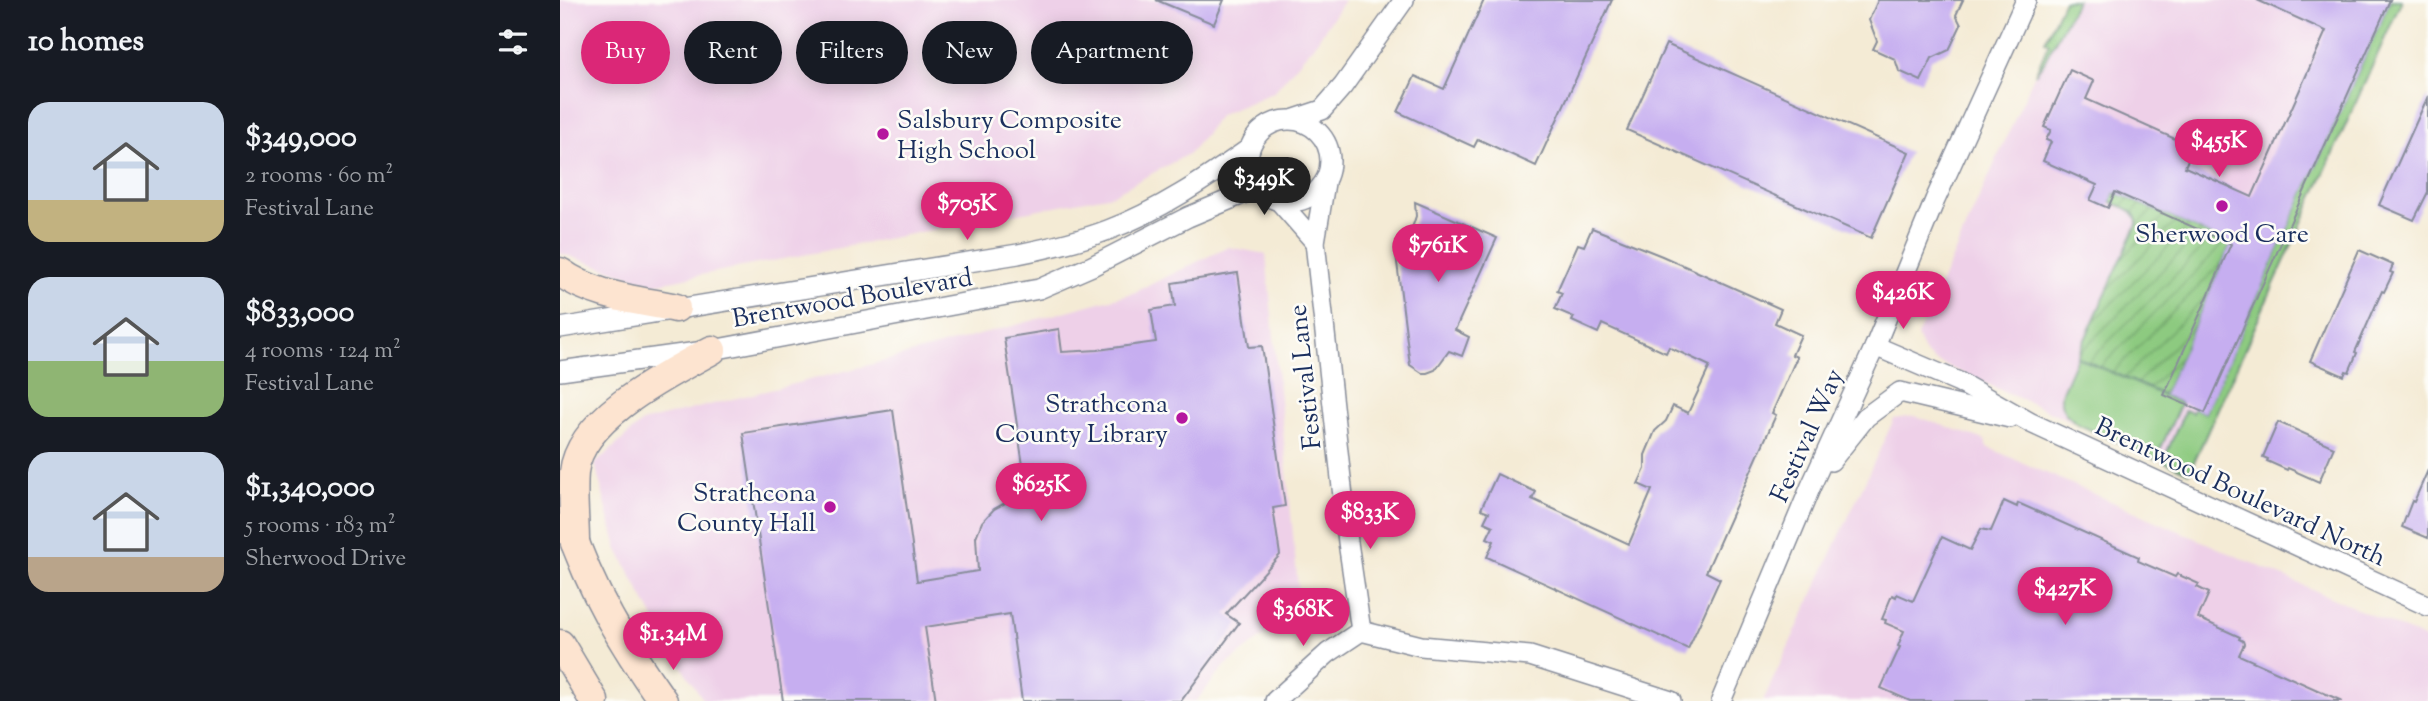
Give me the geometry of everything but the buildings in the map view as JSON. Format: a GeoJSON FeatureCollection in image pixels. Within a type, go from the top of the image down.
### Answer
{"type":"FeatureCollection","features":[{"type":"Feature","properties":{"kind":"main road"},"geometry":{"type":"LineString","coordinates":[[560,272],[585,285],[619,297],[676,308]]}},
{"type":"Feature","properties":{"kind":"main road"},"geometry":{"type":"LineString","coordinates":[[575,543],[575,470],[585,439],[611,413],[668,374],[712,350]]}},
{"type":"Feature","properties":{"kind":"main road"},"geometry":{"type":"LineString","coordinates":[[560,499],[589,580],[628,652],[663,701]]}},
{"type":"Feature","properties":{"kind":"main road"},"geometry":{"type":"LineString","coordinates":[[560,643],[594,701]]}},
{"type":"Feature","properties":{"kind":"street"},"geometry":{"type":"LineString","coordinates":[[1295,120],[1322,110],[1343,86],[1404,0]]}},
{"type":"Feature","properties":{"kind":"street","name":"Festival Way"},"geometry":{"type":"LineString","coordinates":[[1721,701],[1811,486],[1875,346],[1934,200],[2026,0]]}},
{"type":"Feature","properties":{"kind":"street"},"geometry":{"type":"LineString","coordinates":[[1280,202],[1306,199],[1325,183],[1330,171],[1328,144],[1320,132],[1295,120],[1280,120],[1256,135],[1250,148],[1250,176],[1257,188],[1280,202],[1315,243]]}},
{"type":"Feature","properties":{"kind":"street","name":"Brentwood Boulevard"},"geometry":{"type":"LineString","coordinates":[[560,328],[1060,245],[1110,229],[1178,196],[1250,148]]}},
{"type":"Feature","properties":{"kind":"street","name":"Festival Lane"},"geometry":{"type":"LineString","coordinates":[[1325,183],[1315,243],[1361,631]]}},
{"type":"Feature","properties":{"kind":"street","name":"Brentwood Boulevard"},"geometry":{"type":"LineString","coordinates":[[560,371],[712,350],[1038,289],[1092,266],[1188,217],[1257,188]]}},
{"type":"Feature","properties":{"kind":"street"},"geometry":{"type":"LineString","coordinates":[[1875,346],[1959,382],[2031,423]]}},
{"type":"Feature","properties":{"kind":"street"},"geometry":{"type":"LineString","coordinates":[[1811,486],[1866,417],[1900,392],[2031,423]]}},
{"type":"Feature","properties":{"kind":"street","name":"Brentwood Boulevard North"},"geometry":{"type":"LineString","coordinates":[[2031,423],[2428,606]]}},
{"type":"Feature","properties":{"kind":"street"},"geometry":{"type":"LineString","coordinates":[[1275,701],[1328,653],[1361,631],[1421,646],[1530,656],[1671,701]]}},
{"type":"Feature","properties":{"kind":"shaded area","name":"Salsbury Composite High School"},"geometry":{"type":"Polygon","coordinates":[[[560,0],[1344,0],[1317,41],[1274,92],[1220,115],[1190,153],[1112,195],[654,284],[560,253],[560,0]]]}},
{"type":"Feature","properties":{"kind":"shaded area"},"geometry":{"type":"Polygon","coordinates":[[[2077,0],[2402,0],[2189,473],[1933,360],[1924,352],[1917,336],[2035,74],[2077,0]]]}},
{"type":"Feature","properties":{"kind":"shaded area"},"geometry":{"type":"Polygon","coordinates":[[[1228,247],[1266,254],[1299,597],[1290,616],[1225,666],[1196,701],[704,701],[669,647],[617,548],[595,464],[642,422],[877,363],[1133,293],[1228,247]]]}},
{"type":"Feature","properties":{"kind":"shaded area"},"geometry":{"type":"Polygon","coordinates":[[[1915,416],[1985,440],[1987,447],[2428,640],[2428,701],[1763,701],[1894,419],[1915,416]]]}},
{"type":"Feature","properties":{"kind":"green space"},"geometry":{"type":"Polygon","coordinates":[[[2064,0],[2077,0],[2035,74],[2049,43],[2045,41],[2064,0]]]}},
{"type":"Feature","properties":{"kind":"green space"},"geometry":{"type":"Polygon","coordinates":[[[2390,0],[2402,0],[2189,473],[2163,461],[2185,410],[2192,413],[2194,408],[2205,413],[2390,0]]]}},
{"type":"Feature","properties":{"kind":"green space"},"geometry":{"type":"Polygon","coordinates":[[[2115,192],[2231,244],[2164,395],[2077,357],[2137,224],[2132,212],[2111,202],[2115,192]]]}},
{"type":"Feature","properties":{"kind":"green space"},"geometry":{"type":"Polygon","coordinates":[[[2077,357],[2181,403],[2156,459],[2077,424],[2065,413],[2061,394],[2077,357]]]}},
{"type":"Feature","properties":{"kind":"place","name":"Salsbury Composite High School"},"geometry":{"type":"Point","coordinates":[883,134]}},
{"type":"Feature","properties":{"kind":"place","name":"Sherwood Care"},"geometry":{"type":"Point","coordinates":[2222,206]}},
{"type":"Feature","properties":{"kind":"place","name":"Strathcona County Library"},"geometry":{"type":"Point","coordinates":[1182,418]}},
{"type":"Feature","properties":{"kind":"place","name":"Strathcona County Hall"},"geometry":{"type":"Point","coordinates":[830,507]}}]}
